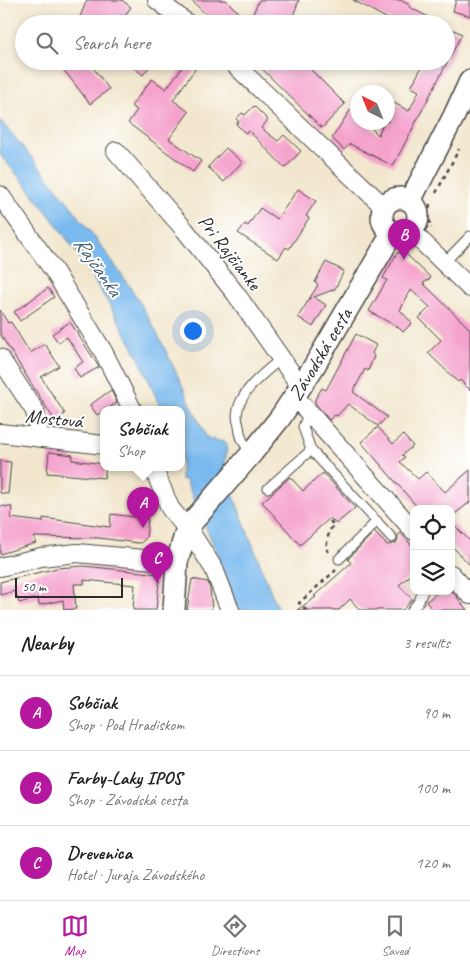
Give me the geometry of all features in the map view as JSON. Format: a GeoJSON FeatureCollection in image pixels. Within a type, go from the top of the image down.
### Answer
{"type":"FeatureCollection","features":[{"type":"Feature","properties":{"kind":"street"},"geometry":{"type":"LineString","coordinates":[[157,0],[176,15]]}},
{"type":"Feature","properties":{"kind":"street"},"geometry":{"type":"LineString","coordinates":[[240,70],[384,207]]}},
{"type":"Feature","properties":{"kind":"street"},"geometry":{"type":"LineString","coordinates":[[410,201],[470,81]]}},
{"type":"Feature","properties":{"kind":"street","name":"Pri Rajčianke"},"geometry":{"type":"LineString","coordinates":[[116,151],[191,237],[236,294],[282,358],[302,399],[410,526]]}},
{"type":"Feature","properties":{"kind":"street"},"geometry":{"type":"LineString","coordinates":[[0,195],[54,271],[104,353],[130,406]]}},
{"type":"Feature","properties":{"kind":"street"},"geometry":{"type":"LineString","coordinates":[[402,231],[414,226],[418,215],[417,210],[410,201],[396,198],[384,207],[382,216],[385,226],[402,231],[444,263],[470,288]]}},
{"type":"Feature","properties":{"kind":"street","name":"Závodská cesta"},"geometry":{"type":"LineString","coordinates":[[190,524],[302,399],[402,231]]}},
{"type":"Feature","properties":{"kind":"street"},"geometry":{"type":"LineString","coordinates":[[0,358],[34,411],[40,438]]}},
{"type":"Feature","properties":{"kind":"street","name":"Mostová"},"geometry":{"type":"LineString","coordinates":[[0,434],[100,444]]}},
{"type":"Feature","properties":{"kind":"street"},"geometry":{"type":"LineString","coordinates":[[156,471],[170,508],[190,524],[214,569],[230,610]]}},
{"type":"Feature","properties":{"kind":"street"},"geometry":{"type":"LineString","coordinates":[[174,610],[177,562],[190,524]]}},
{"type":"Feature","properties":{"kind":"street"},"geometry":{"type":"LineString","coordinates":[[0,567],[41,557],[77,553],[177,562]]}},
{"type":"Feature","properties":{"kind":"street"},"geometry":{"type":"LineString","coordinates":[[455,578],[470,595]]}},
{"type":"Feature","properties":{"kind":"lane"},"geometry":{"type":"LineString","coordinates":[[444,263],[470,236]]}},
{"type":"Feature","properties":{"kind":"lane"},"geometry":{"type":"LineString","coordinates":[[252,453],[245,446],[240,434],[237,414],[242,398],[261,376],[282,358]]}},
{"type":"Feature","properties":{"kind":"lane"},"geometry":{"type":"LineString","coordinates":[[302,399],[303,427],[311,450],[392,538]]}},
{"type":"Feature","properties":{"kind":"lane"},"geometry":{"type":"LineString","coordinates":[[268,488],[311,450]]}},
{"type":"Feature","properties":{"kind":"lane"},"geometry":{"type":"LineString","coordinates":[[337,560],[377,521]]}},
{"type":"Feature","properties":{"kind":"lane"},"geometry":{"type":"LineString","coordinates":[[412,610],[421,595]]}},
{"type":"Feature","properties":{"kind":"path"},"geometry":{"type":"LineString","coordinates":[[434,234],[430,227],[429,205],[459,148]]}},
{"type":"Feature","properties":{"kind":"path"},"geometry":{"type":"LineString","coordinates":[[306,610],[299,603],[337,560],[326,549],[329,531],[334,526],[330,520]]}},
{"type":"Feature","properties":{"kind":"water","name":"Rajčanka"},"geometry":{"type":"Polygon","coordinates":[[[0,120],[72,207],[137,298],[165,349],[207,438],[227,443],[225,465],[234,497],[278,610],[238,610],[214,546],[185,479],[181,480],[181,471],[185,471],[185,406],[160,406],[140,360],[91,275],[39,201],[0,155],[0,120]]]}},
{"type":"Feature","properties":{"kind":"building"},"geometry":{"type":"Polygon","coordinates":[[[87,0],[122,0],[131,7],[125,15],[81,15],[87,0]]]}},
{"type":"Feature","properties":{"kind":"building"},"geometry":{"type":"Polygon","coordinates":[[[191,0],[226,0],[241,15],[207,15],[191,0]]]}},
{"type":"Feature","properties":{"kind":"building"},"geometry":{"type":"Polygon","coordinates":[[[259,0],[299,0],[293,15],[252,15],[259,0]]]}},
{"type":"Feature","properties":{"kind":"building"},"geometry":{"type":"Polygon","coordinates":[[[353,0],[400,0],[425,15],[380,15],[353,0]]]}},
{"type":"Feature","properties":{"kind":"building"},"geometry":{"type":"Polygon","coordinates":[[[456,0],[470,0],[470,16],[453,11],[456,0]]]}},
{"type":"Feature","properties":{"kind":"building"},"geometry":{"type":"Polygon","coordinates":[[[455,30],[462,34],[455,47],[455,30]]]}},
{"type":"Feature","properties":{"kind":"building"},"geometry":{"type":"Polygon","coordinates":[[[64,70],[95,70],[109,89],[90,104],[64,70]]]}},
{"type":"Feature","properties":{"kind":"building"},"geometry":{"type":"Polygon","coordinates":[[[137,70],[147,70],[143,75],[137,70]]]}},
{"type":"Feature","properties":{"kind":"building"},"geometry":{"type":"Polygon","coordinates":[[[180,70],[195,70],[173,100],[189,112],[169,139],[201,161],[193,172],[128,123],[137,110],[131,106],[152,79],[166,89],[180,70]]]}},
{"type":"Feature","properties":{"kind":"building"},"geometry":{"type":"Polygon","coordinates":[[[263,70],[311,70],[345,104],[322,128],[263,70]]]}},
{"type":"Feature","properties":{"kind":"building"},"geometry":{"type":"Polygon","coordinates":[[[420,70],[443,70],[393,166],[350,144],[344,150],[332,138],[350,111],[350,130],[373,130],[378,135],[380,130],[395,130],[395,104],[409,111],[419,91],[411,87],[420,70]]]}},
{"type":"Feature","properties":{"kind":"building"},"geometry":{"type":"Polygon","coordinates":[[[254,106],[268,120],[261,128],[278,141],[284,135],[301,151],[285,168],[249,131],[245,133],[236,124],[239,122],[236,119],[242,113],[245,115],[254,106]]]}},
{"type":"Feature","properties":{"kind":"building"},"geometry":{"type":"Polygon","coordinates":[[[226,148],[242,162],[224,182],[208,167],[226,148]]]}},
{"type":"Feature","properties":{"kind":"building"},"geometry":{"type":"Polygon","coordinates":[[[298,189],[316,201],[306,216],[309,218],[289,249],[286,247],[278,259],[238,233],[245,224],[248,226],[260,208],[277,219],[298,189]]]}},
{"type":"Feature","properties":{"kind":"building"},"geometry":{"type":"Polygon","coordinates":[[[404,252],[431,278],[423,283],[470,329],[470,390],[460,380],[458,382],[428,353],[441,340],[419,318],[430,307],[411,290],[400,310],[412,323],[403,332],[369,311],[387,280],[383,278],[397,253],[404,252]]]}},
{"type":"Feature","properties":{"kind":"building"},"geometry":{"type":"Polygon","coordinates":[[[326,262],[344,271],[335,289],[314,297],[326,305],[313,327],[298,317],[318,285],[315,282],[326,262]]]}},
{"type":"Feature","properties":{"kind":"building"},"geometry":{"type":"Polygon","coordinates":[[[48,288],[54,297],[20,321],[14,312],[48,288]]]}},
{"type":"Feature","properties":{"kind":"building"},"geometry":{"type":"Polygon","coordinates":[[[0,310],[8,323],[11,322],[30,353],[45,344],[59,366],[41,377],[65,414],[55,421],[0,334],[0,310]]]}},
{"type":"Feature","properties":{"kind":"building"},"geometry":{"type":"Polygon","coordinates":[[[70,322],[99,367],[80,378],[74,368],[83,362],[67,337],[59,343],[52,334],[70,322]]]}},
{"type":"Feature","properties":{"kind":"building"},"geometry":{"type":"Polygon","coordinates":[[[356,334],[376,345],[368,371],[365,369],[353,392],[387,417],[378,426],[348,404],[337,416],[335,415],[329,420],[315,403],[315,399],[322,388],[326,390],[356,334]]]}},
{"type":"Feature","properties":{"kind":"building"},"geometry":{"type":"Polygon","coordinates":[[[111,390],[117,403],[112,406],[100,406],[100,413],[97,415],[90,405],[111,390]]]}},
{"type":"Feature","properties":{"kind":"building"},"geometry":{"type":"Polygon","coordinates":[[[378,427],[393,444],[403,435],[413,446],[402,455],[405,457],[400,462],[418,479],[426,472],[445,492],[470,470],[470,502],[455,514],[455,505],[416,505],[361,442],[378,427]]]}},
{"type":"Feature","properties":{"kind":"building"},"geometry":{"type":"Polygon","coordinates":[[[49,452],[73,455],[72,460],[100,464],[100,471],[105,471],[104,478],[47,473],[49,452]]]}},
{"type":"Feature","properties":{"kind":"building"},"geometry":{"type":"Polygon","coordinates":[[[0,461],[11,462],[8,494],[0,493],[0,461]]]}},
{"type":"Feature","properties":{"kind":"building"},"geometry":{"type":"Polygon","coordinates":[[[323,473],[355,508],[336,524],[330,518],[300,545],[262,502],[290,477],[303,491],[323,473]]]}},
{"type":"Feature","properties":{"kind":"building"},"geometry":{"type":"Polygon","coordinates":[[[0,506],[12,507],[11,518],[43,522],[43,518],[110,527],[111,514],[148,519],[146,538],[141,543],[138,543],[99,538],[34,537],[36,543],[0,554],[0,506]]]}},
{"type":"Feature","properties":{"kind":"building"},"geometry":{"type":"Polygon","coordinates":[[[455,526],[470,541],[470,565],[455,549],[455,526]]]}},
{"type":"Feature","properties":{"kind":"building"},"geometry":{"type":"Polygon","coordinates":[[[374,532],[387,545],[396,543],[398,535],[401,533],[410,543],[410,575],[399,585],[412,599],[403,610],[360,610],[350,599],[339,610],[297,610],[316,597],[314,596],[351,563],[348,559],[374,532]]]}},
{"type":"Feature","properties":{"kind":"building"},"geometry":{"type":"Polygon","coordinates":[[[84,566],[160,574],[156,610],[133,610],[135,585],[84,580],[84,584],[74,584],[76,609],[64,610],[63,600],[39,605],[38,598],[19,603],[15,591],[0,595],[0,582],[57,568],[84,566]]]}},
{"type":"Feature","properties":{"kind":"building"},"geometry":{"type":"Polygon","coordinates":[[[192,579],[208,582],[212,610],[187,610],[192,579]]]}},
{"type":"Feature","properties":{"kind":"building"},"geometry":{"type":"Polygon","coordinates":[[[434,595],[455,595],[467,610],[433,610],[426,602],[434,595]]]}},
{"type":"Feature","properties":{"kind":"place","name":"Farby-Laky IPOS"},"geometry":{"type":"Point","coordinates":[404,260]}},
{"type":"Feature","properties":{"kind":"place","name":"Sobčiak"},"geometry":{"type":"Point","coordinates":[143,528]}},
{"type":"Feature","properties":{"kind":"place","name":"Drevenica"},"geometry":{"type":"Point","coordinates":[157,583]}}]}
